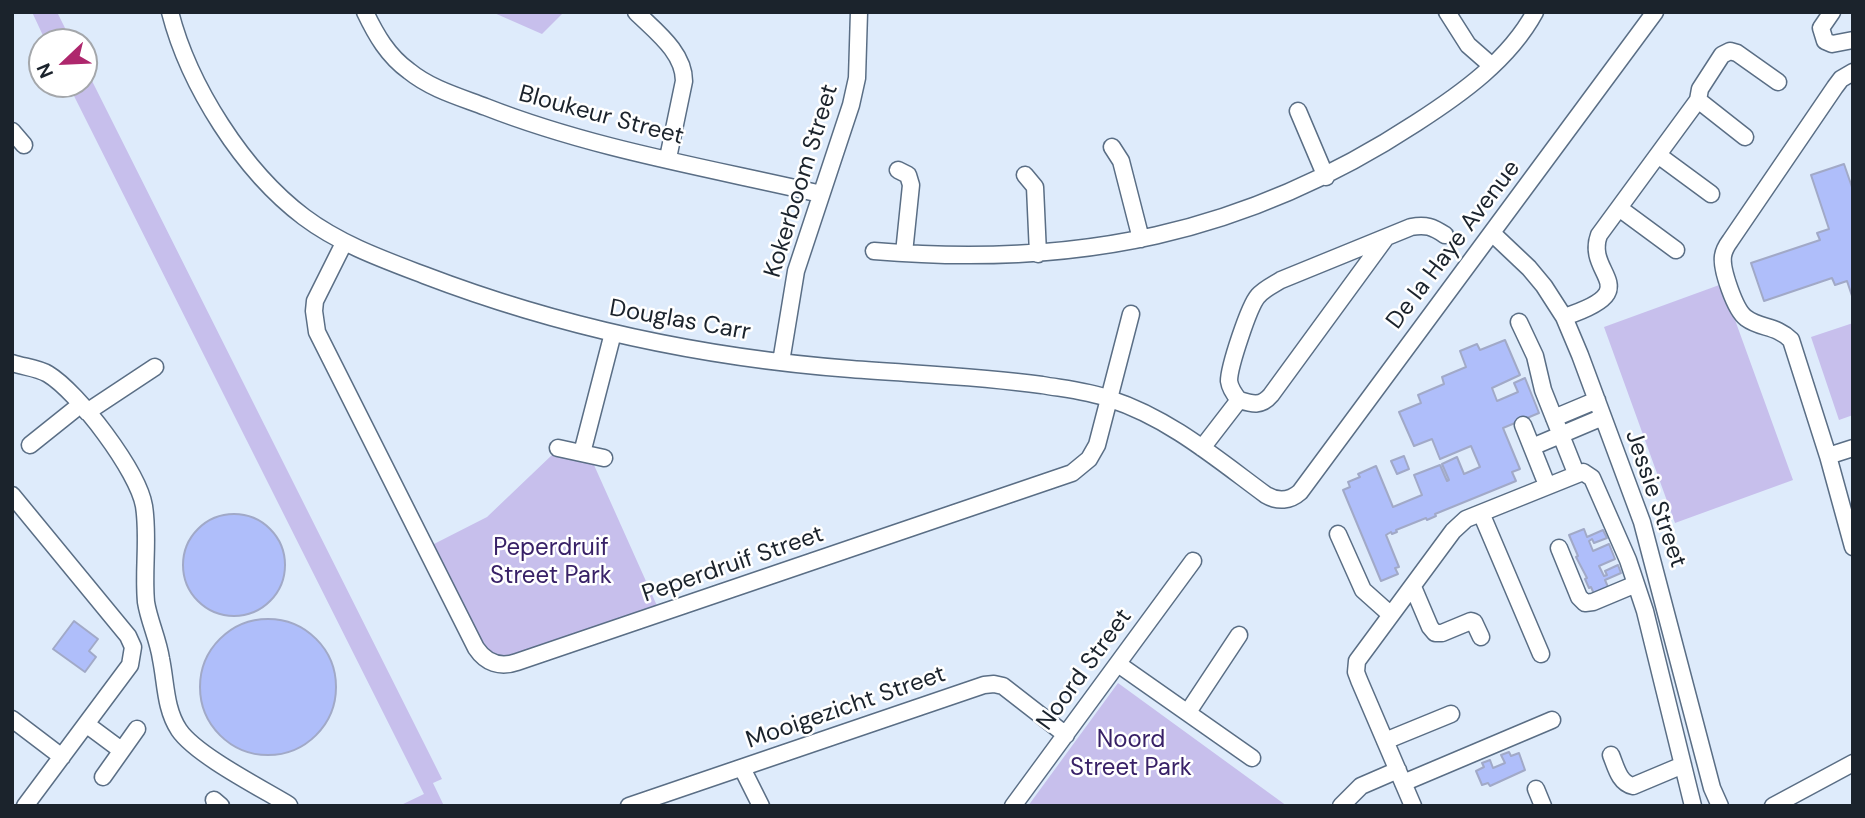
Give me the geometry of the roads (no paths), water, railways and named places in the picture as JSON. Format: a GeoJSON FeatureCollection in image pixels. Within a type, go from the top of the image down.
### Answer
{"type":"FeatureCollection","features":[{"type":"Feature","properties":{"kind":"street","name":"Douglas Carr"},"geometry":{"type":"LineString","coordinates":[[170,12],[188,62],[210,106],[239,151],[286,202],[344,243],[497,302],[613,333],[781,362],[989,378],[1109,398],[1157,419],[1266,495],[1273,499],[1286,500]]}},
{"type":"Feature","properties":{"kind":"street","name":"Bloukeur Street"},"geometry":{"type":"LineString","coordinates":[[365,12],[375,34],[389,53],[408,71],[432,86],[555,132],[821,194]]}},
{"type":"Feature","properties":{"kind":"street"},"geometry":{"type":"LineString","coordinates":[[636,12],[677,55],[683,68],[684,80],[668,158]]}},
{"type":"Feature","properties":{"kind":"street","name":"Kokerboom Street"},"geometry":{"type":"LineString","coordinates":[[781,362],[796,271],[851,105],[857,78],[859,12]]}},
{"type":"Feature","properties":{"kind":"street"},"geometry":{"type":"LineString","coordinates":[[1447,12],[1468,45],[1492,66]]}},
{"type":"Feature","properties":{"kind":"street"},"geometry":{"type":"LineString","coordinates":[[874,251],[1001,256],[1071,251],[1141,240],[1237,213],[1326,177],[1438,109],[1492,66],[1514,44],[1535,12]]}},
{"type":"Feature","properties":{"kind":"street","name":"De la Haye Avenue"},"geometry":{"type":"LineString","coordinates":[[1286,500],[1300,492],[1655,12]]}},
{"type":"Feature","properties":{"kind":"street"},"geometry":{"type":"LineString","coordinates":[[1832,12],[1821,28],[1825,41],[1832,44],[1853,40]]}},
{"type":"Feature","properties":{"kind":"street"},"geometry":{"type":"LineString","coordinates":[[1564,317],[1596,305],[1605,296],[1609,282],[1598,254],[1599,235],[1698,100],[1700,89],[1722,55],[1730,51],[1737,53],[1778,82]]}},
{"type":"Feature","properties":{"kind":"street"},"geometry":{"type":"LineString","coordinates":[[1853,72],[1835,86],[1730,240],[1722,257],[1723,269],[1742,315],[1759,325],[1782,331],[1791,340],[1853,547]]}},
{"type":"Feature","properties":{"kind":"street"},"geometry":{"type":"LineString","coordinates":[[1698,100],[1745,137]]}},
{"type":"Feature","properties":{"kind":"street"},"geometry":{"type":"LineString","coordinates":[[1298,111],[1326,177]]}},
{"type":"Feature","properties":{"kind":"street"},"geometry":{"type":"LineString","coordinates":[[12,131],[24,145]]}},
{"type":"Feature","properties":{"kind":"street"},"geometry":{"type":"LineString","coordinates":[[1112,147],[1121,161],[1141,240]]}},
{"type":"Feature","properties":{"kind":"street"},"geometry":{"type":"LineString","coordinates":[[1658,155],[1711,194]]}},
{"type":"Feature","properties":{"kind":"street"},"geometry":{"type":"LineString","coordinates":[[898,170],[908,175],[911,185],[904,253]]}},
{"type":"Feature","properties":{"kind":"street"},"geometry":{"type":"LineString","coordinates":[[1025,175],[1035,187],[1038,254]]}},
{"type":"Feature","properties":{"kind":"street"},"geometry":{"type":"LineString","coordinates":[[1619,208],[1676,250]]}},
{"type":"Feature","properties":{"kind":"street"},"geometry":{"type":"LineString","coordinates":[[1239,401],[1229,381],[1231,368],[1255,299],[1264,290],[1281,280],[1422,224],[1445,235]]}},
{"type":"Feature","properties":{"kind":"street","name":"Jessie Street"},"geometry":{"type":"LineString","coordinates":[[1492,233],[1529,268],[1564,317],[1597,400],[1591,422],[1642,522],[1712,788],[1720,806]]}},
{"type":"Feature","properties":{"kind":"street"},"geometry":{"type":"LineString","coordinates":[[1239,401],[1259,404],[1271,395],[1385,239]]}},
{"type":"Feature","properties":{"kind":"street","name":"Peperdruif Street"},"geometry":{"type":"LineString","coordinates":[[344,243],[316,301],[314,311],[317,332],[476,648],[484,658],[502,665],[1066,477],[1084,465],[1094,453],[1130,314]]}},
{"type":"Feature","properties":{"kind":"street"},"geometry":{"type":"LineString","coordinates":[[1520,322],[1539,367],[1544,390],[1576,473]]}},
{"type":"Feature","properties":{"kind":"street"},"geometry":{"type":"LineString","coordinates":[[582,453],[613,333]]}},
{"type":"Feature","properties":{"kind":"street"},"geometry":{"type":"LineString","coordinates":[[12,363],[48,374],[84,408],[118,452],[139,487],[147,533],[147,605],[159,645],[170,712],[178,729],[200,751],[289,805]]}},
{"type":"Feature","properties":{"kind":"street"},"geometry":{"type":"LineString","coordinates":[[30,444],[84,408],[155,367]]}},
{"type":"Feature","properties":{"kind":"street"},"geometry":{"type":"LineString","coordinates":[[1554,418],[1597,400]]}},
{"type":"Feature","properties":{"kind":"street"},"geometry":{"type":"LineString","coordinates":[[1202,448],[1239,401]]}},
{"type":"Feature","properties":{"kind":"street"},"geometry":{"type":"LineString","coordinates":[[1532,447],[1591,422],[1578,408]]}},
{"type":"Feature","properties":{"kind":"street"},"geometry":{"type":"LineString","coordinates":[[1523,425],[1547,485]]}},
{"type":"Feature","properties":{"kind":"street"},"geometry":{"type":"LineString","coordinates":[[558,448],[604,458]]}},
{"type":"Feature","properties":{"kind":"street"},"geometry":{"type":"LineString","coordinates":[[1830,464],[1853,448]]}},
{"type":"Feature","properties":{"kind":"street"},"geometry":{"type":"LineString","coordinates":[[1413,806],[1359,680],[1357,661],[1453,531],[1466,519],[1583,472],[1592,478],[1645,611],[1693,806]]}},
{"type":"Feature","properties":{"kind":"street"},"geometry":{"type":"LineString","coordinates":[[12,495],[128,636],[133,647],[130,665],[29,804]]}},
{"type":"Feature","properties":{"kind":"street"},"geometry":{"type":"LineString","coordinates":[[1481,513],[1541,654]]}},
{"type":"Feature","properties":{"kind":"street"},"geometry":{"type":"LineString","coordinates":[[1338,534],[1363,590],[1391,615]]}},
{"type":"Feature","properties":{"kind":"street"},"geometry":{"type":"LineString","coordinates":[[1559,548],[1584,603],[1593,602],[1636,584]]}},
{"type":"Feature","properties":{"kind":"street","name":"Noord Street"},"geometry":{"type":"LineString","coordinates":[[1013,806],[1193,561]]}},
{"type":"Feature","properties":{"kind":"street"},"geometry":{"type":"LineString","coordinates":[[1413,587],[1435,633],[1442,633],[1471,621],[1481,637]]}},
{"type":"Feature","properties":{"kind":"street"},"geometry":{"type":"LineString","coordinates":[[1188,712],[1239,635]]}},
{"type":"Feature","properties":{"kind":"street"},"geometry":{"type":"LineString","coordinates":[[1118,664],[1252,758]]}},
{"type":"Feature","properties":{"kind":"street","name":"Mooigezicht Street"},"geometry":{"type":"LineString","coordinates":[[629,806],[984,685],[1003,686],[1066,735]]}},
{"type":"Feature","properties":{"kind":"street"},"geometry":{"type":"LineString","coordinates":[[1385,741],[1451,714]]}},
{"type":"Feature","properties":{"kind":"street"},"geometry":{"type":"LineString","coordinates":[[12,719],[62,757]]}},
{"type":"Feature","properties":{"kind":"street"},"geometry":{"type":"LineString","coordinates":[[1341,806],[1361,786],[1400,777],[1552,720]]}},
{"type":"Feature","properties":{"kind":"street"},"geometry":{"type":"LineString","coordinates":[[86,724],[121,750]]}},
{"type":"Feature","properties":{"kind":"street"},"geometry":{"type":"LineString","coordinates":[[103,777],[137,729]]}},
{"type":"Feature","properties":{"kind":"street"},"geometry":{"type":"LineString","coordinates":[[1611,755],[1628,786],[1637,785],[1683,765]]}},
{"type":"Feature","properties":{"kind":"street"},"geometry":{"type":"LineString","coordinates":[[1773,806],[1853,763]]}},
{"type":"Feature","properties":{"kind":"street"},"geometry":{"type":"LineString","coordinates":[[742,768],[761,806]]}},
{"type":"Feature","properties":{"kind":"street"},"geometry":{"type":"LineString","coordinates":[[1536,789],[1543,806]]}},
{"type":"Feature","properties":{"kind":"park label","name":"Peperdruif Street Park"},"geometry":{"type":"Point","coordinates":[551,563]}},
{"type":"Feature","properties":{"kind":"park label","name":"Noord Street Park"},"geometry":{"type":"Point","coordinates":[1131,755]}}]}
